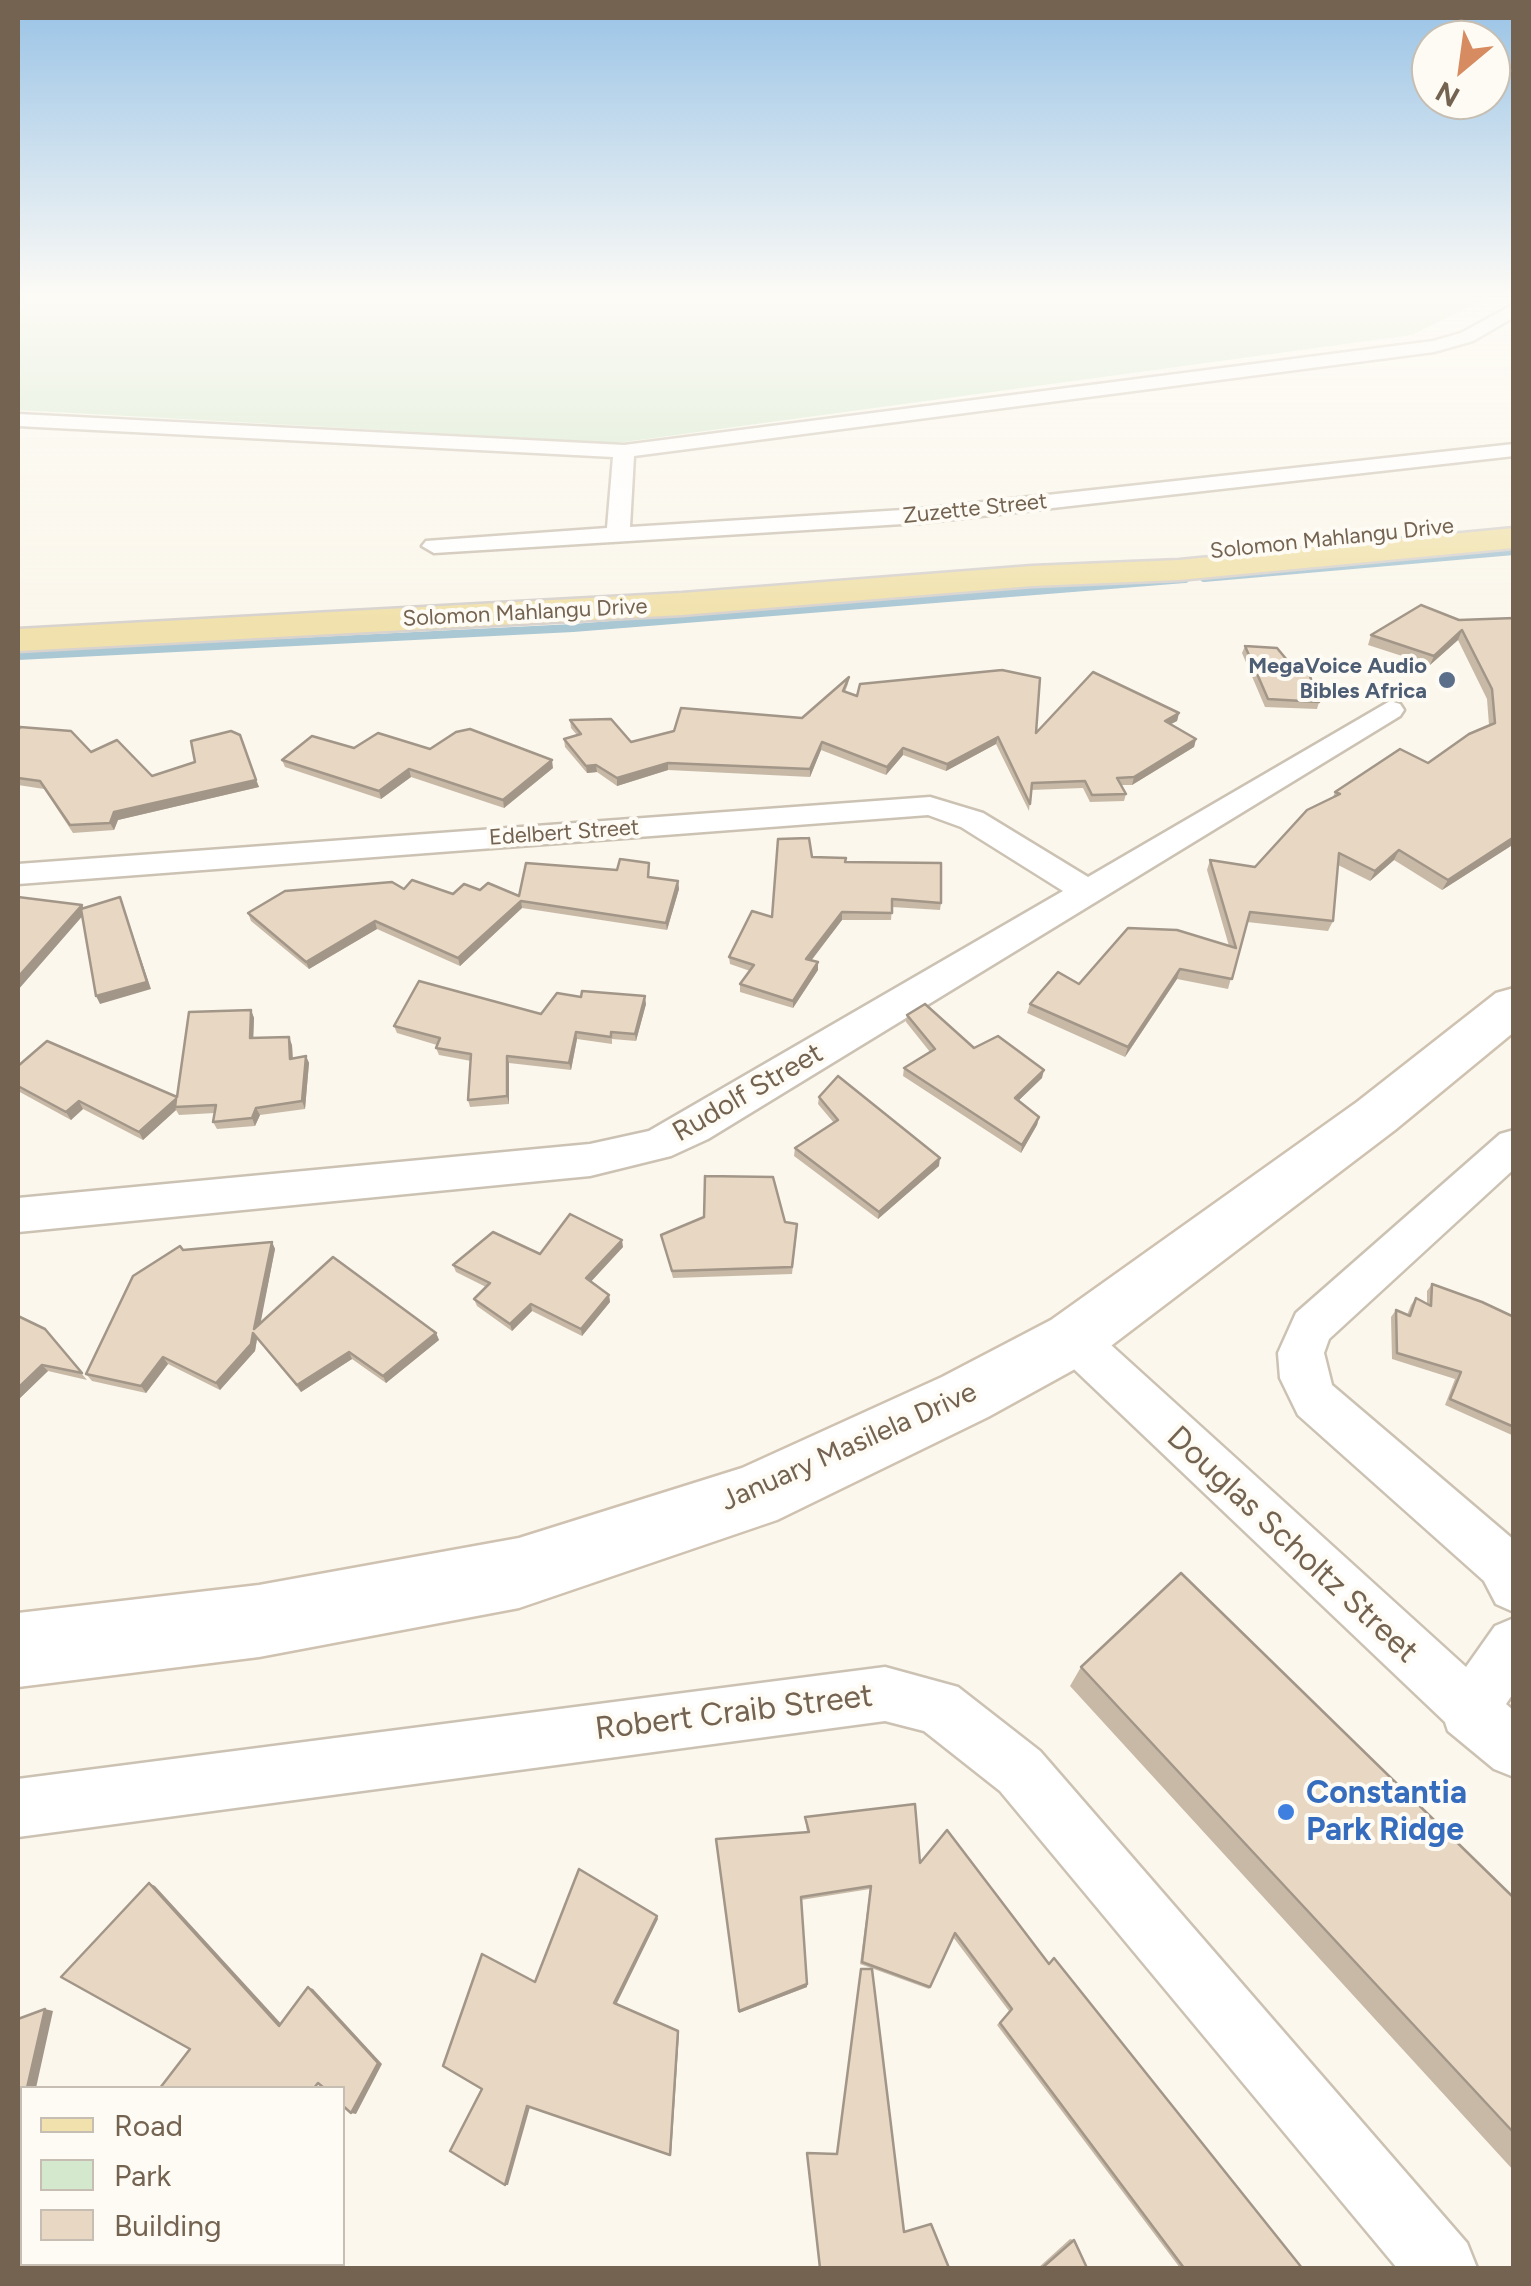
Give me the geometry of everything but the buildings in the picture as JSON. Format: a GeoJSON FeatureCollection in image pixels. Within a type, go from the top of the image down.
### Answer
{"type":"FeatureCollection","features":[{"type":"Feature","properties":{"kind":"main road","name":"Solomon Mahlangu Drive"},"geometry":{"type":"LineString","coordinates":[[1032,576],[1514,518]]}},
{"type":"Feature","properties":{"kind":"main road","name":"Solomon Mahlangu Drive"},"geometry":{"type":"LineString","coordinates":[[18,640],[564,612],[1032,576],[1180,570],[1514,538]]}},
{"type":"Feature","properties":{"kind":"main road","name":"January Masilela Drive"},"geometry":{"type":"LineString","coordinates":[[18,1650],[259,1621],[519,1573],[753,1497],[965,1396],[1073,1339],[1376,1116],[1514,1005]]}},
{"type":"Feature","properties":{"kind":"street"},"geometry":{"type":"LineString","coordinates":[[18,420],[624,451],[989,404]]}},
{"type":"Feature","properties":{"kind":"street","name":"Zuzette Street"},"geometry":{"type":"LineString","coordinates":[[434,546],[919,516],[1514,450]]}},
{"type":"Feature","properties":{"kind":"street"},"geometry":{"type":"LineString","coordinates":[[618,533],[624,451]]}},
{"type":"Feature","properties":{"kind":"street","name":"Rudolf Street"},"geometry":{"type":"LineString","coordinates":[[18,1214],[590,1160],[658,1145],[694,1128],[1390,710]]}},
{"type":"Feature","properties":{"kind":"street","name":"Edelbert Street"},"geometry":{"type":"LineString","coordinates":[[18,874],[930,806],[972,820],[1088,892]]}},
{"type":"Feature","properties":{"kind":"street"},"geometry":{"type":"LineString","coordinates":[[1514,1145],[1312,1327],[1301,1352],[1302,1378],[1315,1400],[1502,1563],[1514,1586]]}},
{"type":"Feature","properties":{"kind":"street","name":"Douglas Scholtz Street"},"geometry":{"type":"LineString","coordinates":[[1073,1339],[1468,1711],[1514,1749]]}},
{"type":"Feature","properties":{"kind":"street"},"geometry":{"type":"LineString","coordinates":[[1468,1711],[1514,1645]]}},
{"type":"Feature","properties":{"kind":"street","name":"Robert Craib Street"},"geometry":{"type":"LineString","coordinates":[[18,1808],[632,1724],[885,1694],[938,1708],[1020,1772],[1442,2268]]}},
{"type":"Feature","properties":{"kind":"green space"},"geometry":{"type":"Polygon","coordinates":[[[18,404],[906,404],[617,443],[18,410],[18,404]]]}},
{"type":"Feature","properties":{"kind":"waterway"},"geometry":{"type":"LineString","coordinates":[[1204,578],[1514,551]]}},
{"type":"Feature","properties":{"kind":"waterway"},"geometry":{"type":"LineString","coordinates":[[18,656],[573,628],[1185,579]]}},
{"type":"Feature","properties":{"kind":"place","name":"MegaVoice Audio Bibles Africa"},"geometry":{"type":"Point","coordinates":[1447,680]}},
{"type":"Feature","properties":{"kind":"place","name":"Constantia Park Ridge"},"geometry":{"type":"Point","coordinates":[1286,1812]}}]}
